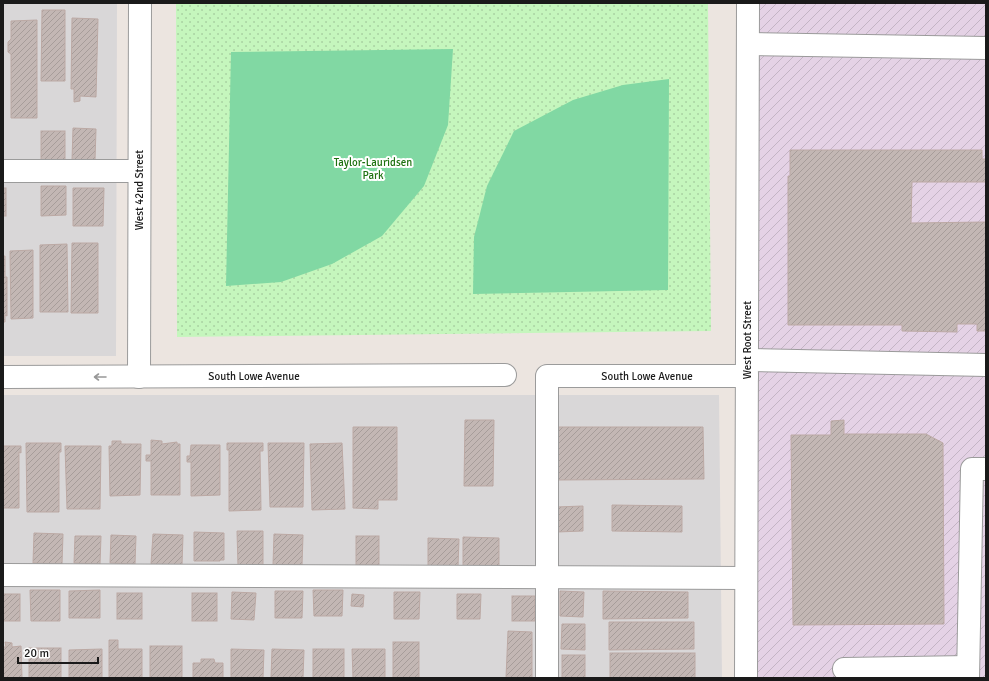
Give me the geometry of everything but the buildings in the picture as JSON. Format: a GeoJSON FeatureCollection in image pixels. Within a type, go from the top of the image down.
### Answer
{"type":"FeatureCollection","features":[{"type":"Feature","properties":{"kind":"street","name":"West 42nd Street"},"geometry":{"type":"LineString","coordinates":[[139,377],[140,3]]}},
{"type":"Feature","properties":{"kind":"street","name":"West Root Street"},"geometry":{"type":"LineString","coordinates":[[746,678],[748,3]]}},
{"type":"Feature","properties":{"kind":"street"},"geometry":{"type":"LineString","coordinates":[[748,44],[986,48]]}},
{"type":"Feature","properties":{"kind":"street"},"geometry":{"type":"LineString","coordinates":[[3,171],[139,171]]}},
{"type":"Feature","properties":{"kind":"street","name":"South Lowe Avenue"},"geometry":{"type":"LineString","coordinates":[[547,576],[547,376],[747,368],[986,365]]}},
{"type":"Feature","properties":{"kind":"street","name":"South Lowe Avenue"},"geometry":{"type":"LineString","coordinates":[[3,377],[505,375]]}},
{"type":"Feature","properties":{"kind":"street"},"geometry":{"type":"LineString","coordinates":[[844,669],[968,672],[972,469],[986,469]]}},
{"type":"Feature","properties":{"kind":"street"},"geometry":{"type":"LineString","coordinates":[[3,575],[746,578]]}},
{"type":"Feature","properties":{"kind":"street"},"geometry":{"type":"LineString","coordinates":[[547,576],[547,678]]}},
{"type":"Feature","properties":{"kind":"shaded area"},"geometry":{"type":"Polygon","coordinates":[[[3,3],[117,3],[116,356],[3,356],[3,3]]]}},
{"type":"Feature","properties":{"kind":"shaded area"},"geometry":{"type":"Polygon","coordinates":[[[745,3],[986,3],[986,678],[746,678],[745,3]]]}},
{"type":"Feature","properties":{"kind":"shaded area"},"geometry":{"type":"Polygon","coordinates":[[[3,395],[719,395],[722,678],[3,678],[3,395]]]}},
{"type":"Feature","properties":{"kind":"green space","name":"Taylor-Lauridsen Park"},"geometry":{"type":"Polygon","coordinates":[[[176,3],[708,3],[711,331],[177,337],[176,3]]]}},
{"type":"Feature","properties":{"kind":"green space"},"geometry":{"type":"Polygon","coordinates":[[[453,49],[448,125],[424,186],[382,236],[332,264],[281,282],[226,286],[231,52],[453,49]]]}},
{"type":"Feature","properties":{"kind":"green space"},"geometry":{"type":"Polygon","coordinates":[[[669,79],[668,290],[473,294],[474,237],[487,186],[514,131],[573,100],[623,85],[669,79]]]}}]}
